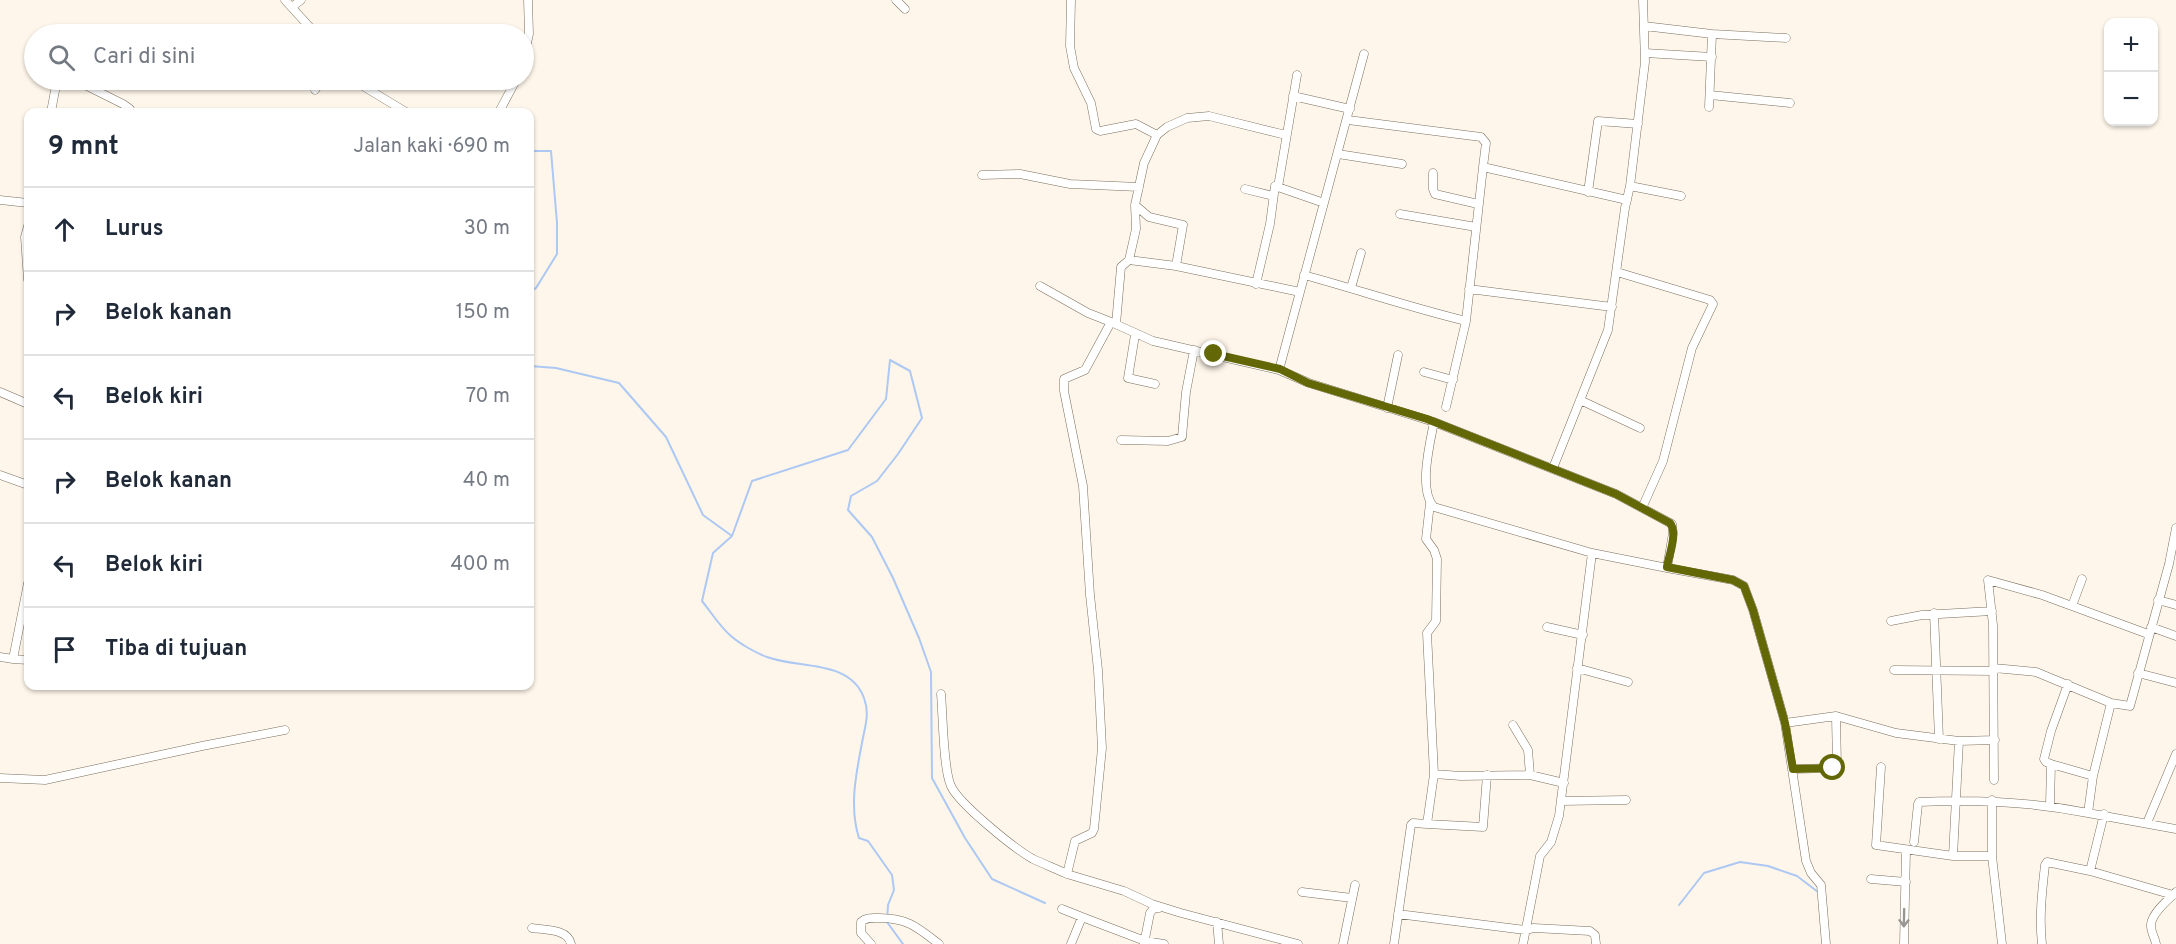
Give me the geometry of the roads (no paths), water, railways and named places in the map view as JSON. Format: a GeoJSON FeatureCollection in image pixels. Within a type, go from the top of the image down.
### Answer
{"type":"FeatureCollection","features":[{"type":"Feature","properties":{"kind":"street"},"geometry":{"type":"LineString","coordinates":[[285,0],[307,24]]}},
{"type":"Feature","properties":{"kind":"street"},"geometry":{"type":"LineString","coordinates":[[292,7],[301,0]]}},
{"type":"Feature","properties":{"kind":"street"},"geometry":{"type":"LineString","coordinates":[[528,0],[529,24]]}},
{"type":"Feature","properties":{"kind":"street"},"geometry":{"type":"LineString","coordinates":[[896,0],[905,9]]}},
{"type":"Feature","properties":{"kind":"street"},"geometry":{"type":"LineString","coordinates":[[1071,0],[1070,46],[1074,68],[1091,103],[1096,129],[1136,124],[1157,135]]}},
{"type":"Feature","properties":{"kind":"street"},"geometry":{"type":"LineString","coordinates":[[1553,468],[1608,330],[1638,124],[1645,53],[1644,0]]}},
{"type":"Feature","properties":{"kind":"street"},"geometry":{"type":"LineString","coordinates":[[1644,26],[1712,34],[1786,38]]}},
{"type":"Feature","properties":{"kind":"street"},"geometry":{"type":"LineString","coordinates":[[1710,107],[1712,34]]}},
{"type":"Feature","properties":{"kind":"street"},"geometry":{"type":"LineString","coordinates":[[1645,53],[1712,57]]}},
{"type":"Feature","properties":{"kind":"street"},"geometry":{"type":"LineString","coordinates":[[1280,369],[1364,54]]}},
{"type":"Feature","properties":{"kind":"street"},"geometry":{"type":"LineString","coordinates":[[1256,284],[1270,224],[1297,75]]}},
{"type":"Feature","properties":{"kind":"street"},"geometry":{"type":"LineString","coordinates":[[52,108],[55,90]]}},
{"type":"Feature","properties":{"kind":"street"},"geometry":{"type":"LineString","coordinates":[[95,90],[127,108]]}},
{"type":"Feature","properties":{"kind":"street"},"geometry":{"type":"LineString","coordinates":[[370,90],[399,108]]}},
{"type":"Feature","properties":{"kind":"street"},"geometry":{"type":"LineString","coordinates":[[502,108],[512,90]]}},
{"type":"Feature","properties":{"kind":"street"},"geometry":{"type":"LineString","coordinates":[[1710,95],[1790,103]]}},
{"type":"Feature","properties":{"kind":"street"},"geometry":{"type":"LineString","coordinates":[[1293,96],[1350,109]]}},
{"type":"Feature","properties":{"kind":"street"},"geometry":{"type":"LineString","coordinates":[[1067,874],[1075,841],[1092,833],[1094,829],[1102,748],[1083,486],[1063,381],[1067,376],[1085,370],[1113,323],[1121,267],[1129,260],[1136,229],[1135,205],[1144,163],[1157,135],[1176,121],[1201,116],[1286,135]]}},
{"type":"Feature","properties":{"kind":"street"},"geometry":{"type":"LineString","coordinates":[[1348,120],[1481,137],[1486,143],[1466,321],[1446,407]]}},
{"type":"Feature","properties":{"kind":"street"},"geometry":{"type":"LineString","coordinates":[[1588,192],[1598,121],[1638,124]]}},
{"type":"Feature","properties":{"kind":"street"},"geometry":{"type":"LineString","coordinates":[[1338,154],[1401,164]]}},
{"type":"Feature","properties":{"kind":"street"},"geometry":{"type":"LineString","coordinates":[[1483,167],[1627,200]]}},
{"type":"Feature","properties":{"kind":"street"},"geometry":{"type":"LineString","coordinates":[[1433,173],[1435,194],[1478,204]]}},
{"type":"Feature","properties":{"kind":"street"},"geometry":{"type":"LineString","coordinates":[[982,174],[1020,174],[1070,184],[1139,187]]}},
{"type":"Feature","properties":{"kind":"street"},"geometry":{"type":"LineString","coordinates":[[1266,183],[1324,203]]}},
{"type":"Feature","properties":{"kind":"street"},"geometry":{"type":"LineString","coordinates":[[1630,186],[1681,196]]}},
{"type":"Feature","properties":{"kind":"street"},"geometry":{"type":"LineString","coordinates":[[1245,189],[1274,196]]}},
{"type":"Feature","properties":{"kind":"street"},"geometry":{"type":"LineString","coordinates":[[0,201],[24,203]]}},
{"type":"Feature","properties":{"kind":"street"},"geometry":{"type":"LineString","coordinates":[[1135,205],[1152,219],[1183,225],[1176,266]]}},
{"type":"Feature","properties":{"kind":"street"},"geometry":{"type":"LineString","coordinates":[[1400,214],[1476,227]]}},
{"type":"Feature","properties":{"kind":"street"},"geometry":{"type":"LineString","coordinates":[[1351,288],[1361,253]]}},
{"type":"Feature","properties":{"kind":"street"},"geometry":{"type":"LineString","coordinates":[[1129,260],[1176,266],[1300,292]]}},
{"type":"Feature","properties":{"kind":"street"},"geometry":{"type":"LineString","coordinates":[[1617,272],[1710,300],[1713,304],[1692,348],[1665,452],[1642,508]]}},
{"type":"Feature","properties":{"kind":"street"},"geometry":{"type":"LineString","coordinates":[[1304,275],[1409,307],[1466,321]]}},
{"type":"Feature","properties":{"kind":"street"},"geometry":{"type":"LineString","coordinates":[[1040,286],[1088,313],[1153,341],[1280,369],[1308,383],[1434,422],[1616,494],[1672,524],[1673,533],[1667,567]]}},
{"type":"Feature","properties":{"kind":"street"},"geometry":{"type":"LineString","coordinates":[[1469,289],[1612,307]]}},
{"type":"Feature","properties":{"kind":"street"},"geometry":{"type":"LineString","coordinates":[[1135,334],[1128,378],[1155,384]]}},
{"type":"Feature","properties":{"kind":"street"},"geometry":{"type":"LineString","coordinates":[[1121,440],[1168,441],[1182,437],[1186,392],[1194,350]]}},
{"type":"Feature","properties":{"kind":"street"},"geometry":{"type":"LineString","coordinates":[[1387,408],[1398,355]]}},
{"type":"Feature","properties":{"kind":"street"},"geometry":{"type":"LineString","coordinates":[[1424,372],[1453,380]]}},
{"type":"Feature","properties":{"kind":"street"},"geometry":{"type":"LineString","coordinates":[[0,392],[24,402]]}},
{"type":"Feature","properties":{"kind":"street"},"geometry":{"type":"LineString","coordinates":[[1581,400],[1640,429]]}},
{"type":"Feature","properties":{"kind":"street"},"geometry":{"type":"LineString","coordinates":[[1427,824],[1434,774],[1427,633],[1436,621],[1437,559],[1426,539],[1430,503],[1425,468],[1434,422]]}},
{"type":"Feature","properties":{"kind":"street"},"geometry":{"type":"LineString","coordinates":[[0,475],[24,484]]}},
{"type":"Feature","properties":{"kind":"street"},"geometry":{"type":"LineString","coordinates":[[1430,503],[1434,507],[1592,553],[1733,580],[1744,586],[1785,723],[1806,861],[1811,873],[1821,885],[1826,944]]}},
{"type":"Feature","properties":{"kind":"street"},"geometry":{"type":"LineString","coordinates":[[1894,670],[2033,671],[2111,703],[2130,706],[2149,630],[2169,564],[2176,528]]}},
{"type":"Feature","properties":{"kind":"street"},"geometry":{"type":"LineString","coordinates":[[1523,944],[1540,856],[1554,836],[1561,801],[1592,553]]}},
{"type":"Feature","properties":{"kind":"street"},"geometry":{"type":"LineString","coordinates":[[2072,606],[2082,579]]}},
{"type":"Feature","properties":{"kind":"street"},"geometry":{"type":"LineString","coordinates":[[1994,780],[1994,669],[1992,611],[1988,580],[2149,630],[2176,636]]}},
{"type":"Feature","properties":{"kind":"street"},"geometry":{"type":"LineString","coordinates":[[2158,600],[2176,605]]}},
{"type":"Feature","properties":{"kind":"street"},"geometry":{"type":"LineString","coordinates":[[13,659],[24,603]]}},
{"type":"Feature","properties":{"kind":"street"},"geometry":{"type":"LineString","coordinates":[[1891,621],[1934,613],[1992,611]]}},
{"type":"Feature","properties":{"kind":"street"},"geometry":{"type":"LineString","coordinates":[[1934,613],[1939,739]]}},
{"type":"Feature","properties":{"kind":"street"},"geometry":{"type":"LineString","coordinates":[[1547,627],[1582,635]]}},
{"type":"Feature","properties":{"kind":"street"},"geometry":{"type":"LineString","coordinates":[[0,657],[24,660]]}},
{"type":"Feature","properties":{"kind":"street"},"geometry":{"type":"LineString","coordinates":[[1577,668],[1628,682]]}},
{"type":"Feature","properties":{"kind":"street"},"geometry":{"type":"LineString","coordinates":[[2138,673],[2176,683]]}},
{"type":"Feature","properties":{"kind":"street"},"geometry":{"type":"LineString","coordinates":[[2068,684],[2051,731],[2045,756],[2046,762],[2093,776]]}},
{"type":"Feature","properties":{"kind":"street"},"geometry":{"type":"LineString","coordinates":[[941,694],[946,761],[953,789],[978,817],[1032,858],[1067,874],[1124,891],[1152,904],[1298,944]]}},
{"type":"Feature","properties":{"kind":"street"},"geometry":{"type":"LineString","coordinates":[[2088,813],[2093,776],[2111,703]]}},
{"type":"Feature","properties":{"kind":"street"},"geometry":{"type":"LineString","coordinates":[[1785,723],[1836,716],[1896,733],[1959,741],[1995,740]]}},
{"type":"Feature","properties":{"kind":"street"},"geometry":{"type":"LineString","coordinates":[[1793,769],[1837,766],[1836,716]]}},
{"type":"Feature","properties":{"kind":"street"},"geometry":{"type":"LineString","coordinates":[[1513,725],[1528,750],[1530,775]]}},
{"type":"Feature","properties":{"kind":"street"},"geometry":{"type":"LineString","coordinates":[[0,778],[45,780],[285,730]]}},
{"type":"Feature","properties":{"kind":"street"},"geometry":{"type":"LineString","coordinates":[[1953,856],[1959,741]]}},
{"type":"Feature","properties":{"kind":"street"},"geometry":{"type":"LineString","coordinates":[[2147,823],[2176,754]]}},
{"type":"Feature","properties":{"kind":"street"},"geometry":{"type":"LineString","coordinates":[[2050,805],[2051,764]]}},
{"type":"Feature","properties":{"kind":"street"},"geometry":{"type":"LineString","coordinates":[[1881,767],[1875,843],[1879,847],[1953,856],[1992,856]]}},
{"type":"Feature","properties":{"kind":"street"},"geometry":{"type":"LineString","coordinates":[[1434,774],[1530,775],[1564,783]]}},
{"type":"Feature","properties":{"kind":"street"},"geometry":{"type":"LineString","coordinates":[[1394,944],[1411,825],[1413,823],[1483,827],[1487,775]]}},
{"type":"Feature","properties":{"kind":"street"},"geometry":{"type":"LineString","coordinates":[[1561,801],[1626,800]]}},
{"type":"Feature","properties":{"kind":"street"},"geometry":{"type":"LineString","coordinates":[[1992,800],[1992,856],[2002,944]]}},
{"type":"Feature","properties":{"kind":"street"},"geometry":{"type":"LineString","coordinates":[[1914,842],[1918,803],[1992,800],[2050,805],[2176,829]]}},
{"type":"Feature","properties":{"kind":"street"},"geometry":{"type":"LineString","coordinates":[[2090,871],[2104,814]]}},
{"type":"Feature","properties":{"kind":"street"},"geometry":{"type":"LineString","coordinates":[[1904,944],[1906,850]]}},
{"type":"Feature","properties":{"kind":"street"},"geometry":{"type":"LineString","coordinates":[[2042,944],[2041,922],[2045,864],[2049,861],[2174,893],[2152,922],[2151,929],[2156,944]]}},
{"type":"Feature","properties":{"kind":"street"},"geometry":{"type":"LineString","coordinates":[[1871,879],[1906,882]]}},
{"type":"Feature","properties":{"kind":"street"},"geometry":{"type":"LineString","coordinates":[[1342,944],[1354,885]]}},
{"type":"Feature","properties":{"kind":"street"},"geometry":{"type":"LineString","coordinates":[[1302,892],[1352,898]]}},
{"type":"Feature","properties":{"kind":"street"},"geometry":{"type":"LineString","coordinates":[[1145,940],[1150,913],[1154,908],[1168,909]]}},
{"type":"Feature","properties":{"kind":"street"},"geometry":{"type":"LineString","coordinates":[[1062,909],[1145,940],[1164,944]]}},
{"type":"Feature","properties":{"kind":"street"},"geometry":{"type":"LineString","coordinates":[[1398,914],[1525,930],[1534,928],[1590,931],[1595,935],[1596,944]]}},
{"type":"Feature","properties":{"kind":"street"},"geometry":{"type":"LineString","coordinates":[[1071,944],[1082,917]]}},
{"type":"Feature","properties":{"kind":"street"},"geometry":{"type":"LineString","coordinates":[[871,944],[861,933],[863,919],[903,920],[916,926],[939,944]]}},
{"type":"Feature","properties":{"kind":"street"},"geometry":{"type":"LineString","coordinates":[[1217,922],[1220,944]]}},
{"type":"Feature","properties":{"kind":"street"},"geometry":{"type":"LineString","coordinates":[[532,928],[565,934],[569,937],[571,944]]}},
{"type":"Feature","properties":{"kind":"waterway"},"geometry":{"type":"LineString","coordinates":[[534,151],[551,151],[557,223],[557,254],[534,289]]}},
{"type":"Feature","properties":{"kind":"waterway"},"geometry":{"type":"LineString","coordinates":[[534,366],[556,368],[619,383],[666,437],[703,515],[732,536],[752,481],[848,450],[886,399],[890,360],[910,371],[922,418],[877,481],[851,496],[848,510],[872,537],[893,578],[931,672],[932,778],[965,838],[992,879],[1045,903]]}},
{"type":"Feature","properties":{"kind":"waterway"},"geometry":{"type":"LineString","coordinates":[[732,536],[713,553],[702,601],[719,624],[739,642],[763,655],[779,661],[822,667],[847,677],[857,686],[864,698],[867,715],[854,790],[854,814],[859,838],[868,841],[892,875],[894,890],[888,905],[887,922],[903,944]]}},
{"type":"Feature","properties":{"kind":"waterway"},"geometry":{"type":"LineString","coordinates":[[1679,905],[1704,873],[1740,862],[1768,866],[1797,876],[1818,892]]}}]}
